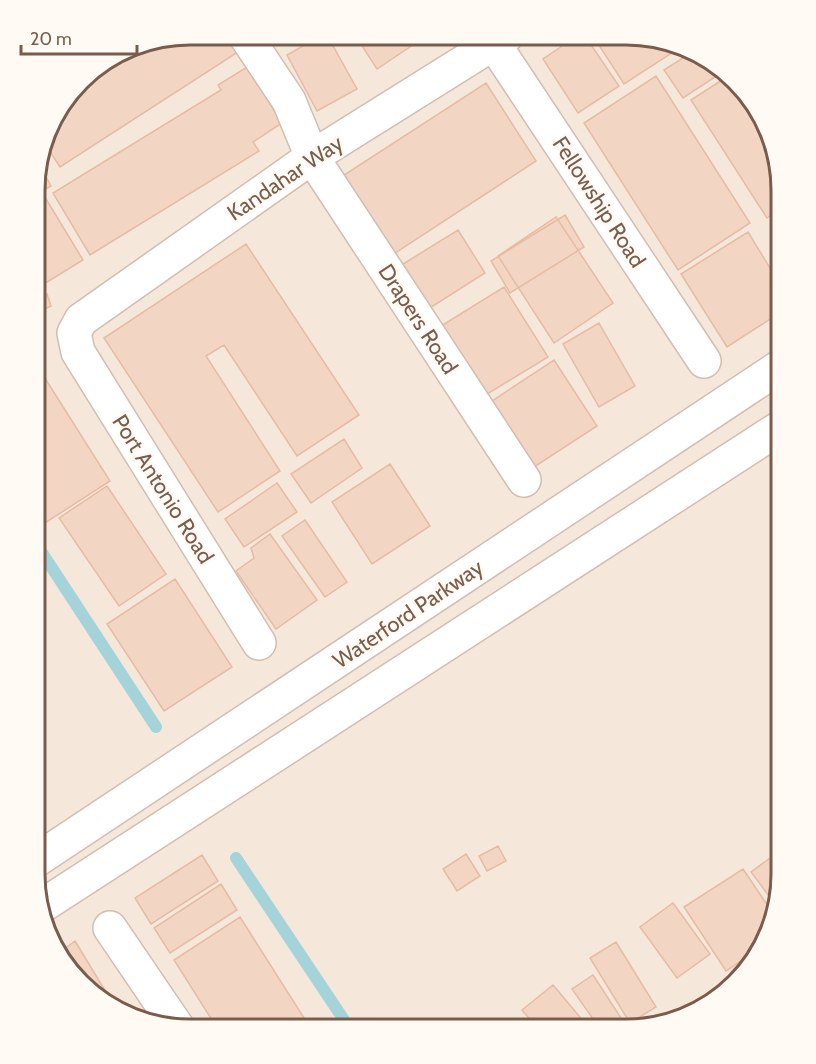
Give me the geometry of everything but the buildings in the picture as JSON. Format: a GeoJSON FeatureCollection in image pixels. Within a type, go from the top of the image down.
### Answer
{"type":"FeatureCollection","features":[{"type":"Feature","properties":{"kind":"street","name":"Drapers Road"},"geometry":{"type":"LineString","coordinates":[[252,45],[289,101],[312,157],[524,480]]}},
{"type":"Feature","properties":{"kind":"street","name":"Kandahar Way"},"geometry":{"type":"LineString","coordinates":[[74,333],[81,320],[312,157],[492,45]]}},
{"type":"Feature","properties":{"kind":"street","name":"Fellowship Road"},"geometry":{"type":"LineString","coordinates":[[503,45],[704,361]]}},
{"type":"Feature","properties":{"kind":"street","name":"Port Antonio Road"},"geometry":{"type":"LineString","coordinates":[[74,333],[78,352],[259,643]]}},
{"type":"Feature","properties":{"kind":"street","name":"Waterford Parkway"},"geometry":{"type":"LineString","coordinates":[[45,854],[771,373]]}},
{"type":"Feature","properties":{"kind":"street","name":"Waterford Parkway"},"geometry":{"type":"LineString","coordinates":[[48,902],[771,433]]}},
{"type":"Feature","properties":{"kind":"street"},"geometry":{"type":"LineString","coordinates":[[110,928],[171,1018]]}},
{"type":"Feature","properties":{"kind":"shaded area"},"geometry":{"type":"Polygon","coordinates":[[[171,46],[645,46],[681,56],[714,75],[735,94],[756,126],[766,153],[771,190],[771,883],[763,920],[747,954],[722,983],[690,1004],[663,1014],[626,1019],[171,1018],[135,1008],[102,989],[75,962],[60,938],[50,911],[45,874],[46,171],[60,126],[75,102],[94,81],[126,60],[171,46]]]}},
{"type":"Feature","properties":{"kind":"waterway"},"geometry":{"type":"LineString","coordinates":[[45,557],[156,727]]}},
{"type":"Feature","properties":{"kind":"waterway"},"geometry":{"type":"LineString","coordinates":[[236,858],[343,1019]]}}]}
